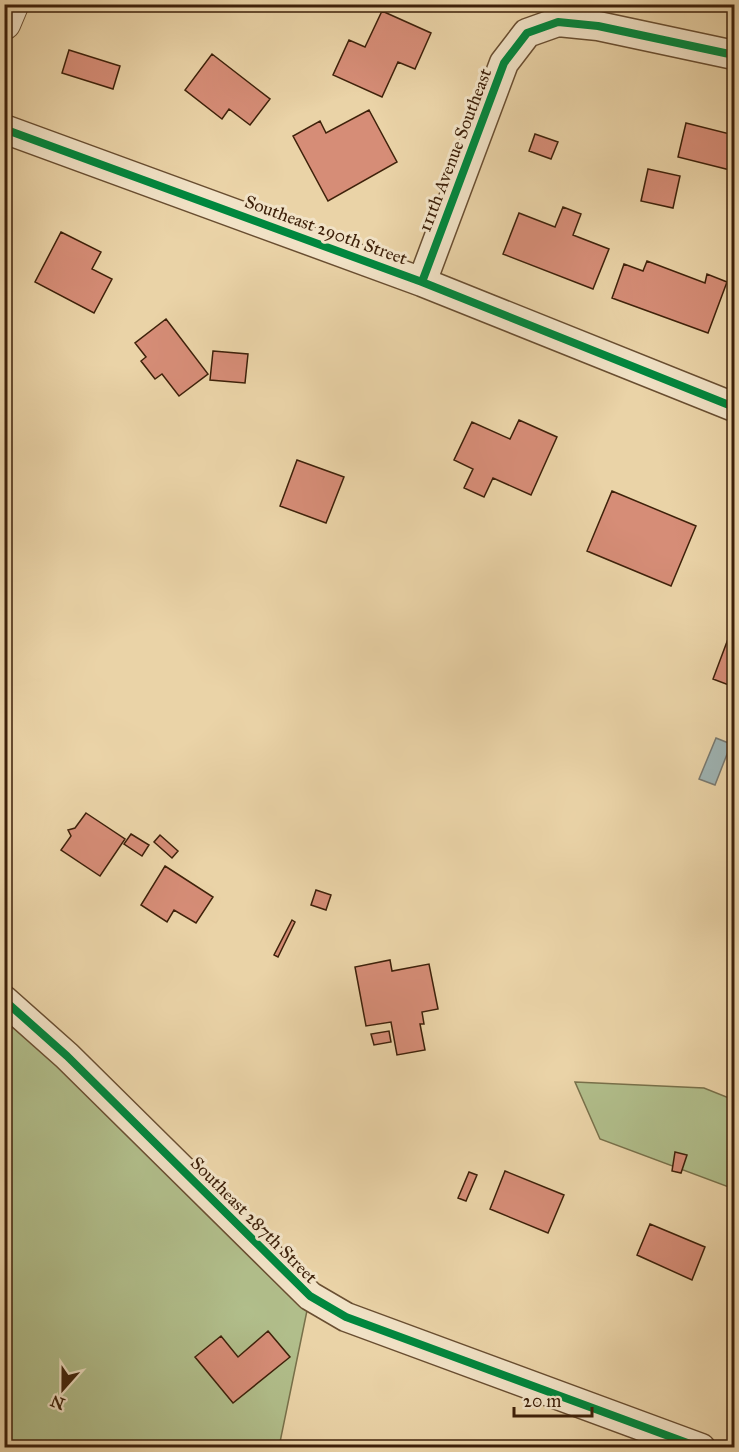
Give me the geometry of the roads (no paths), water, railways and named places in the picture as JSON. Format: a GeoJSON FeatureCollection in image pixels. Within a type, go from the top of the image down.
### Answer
{"type":"FeatureCollection","features":[{"type":"Feature","properties":{"kind":"street"},"geometry":{"type":"LineString","coordinates":[[4,23],[12,4]]}},
{"type":"Feature","properties":{"kind":"street","name":"111th Avenue Southeast"},"geometry":{"type":"LineString","coordinates":[[422,282],[504,63],[526,33],[558,22],[598,26],[735,55]]}},
{"type":"Feature","properties":{"kind":"street","name":"Southeast 290th Street"},"geometry":{"type":"LineString","coordinates":[[4,129],[422,282],[735,407]]}},
{"type":"Feature","properties":{"kind":"street","name":"Southeast 287th Street"},"geometry":{"type":"LineString","coordinates":[[4,1000],[75,1064],[310,1296],[346,1317],[701,1448]]}}]}
